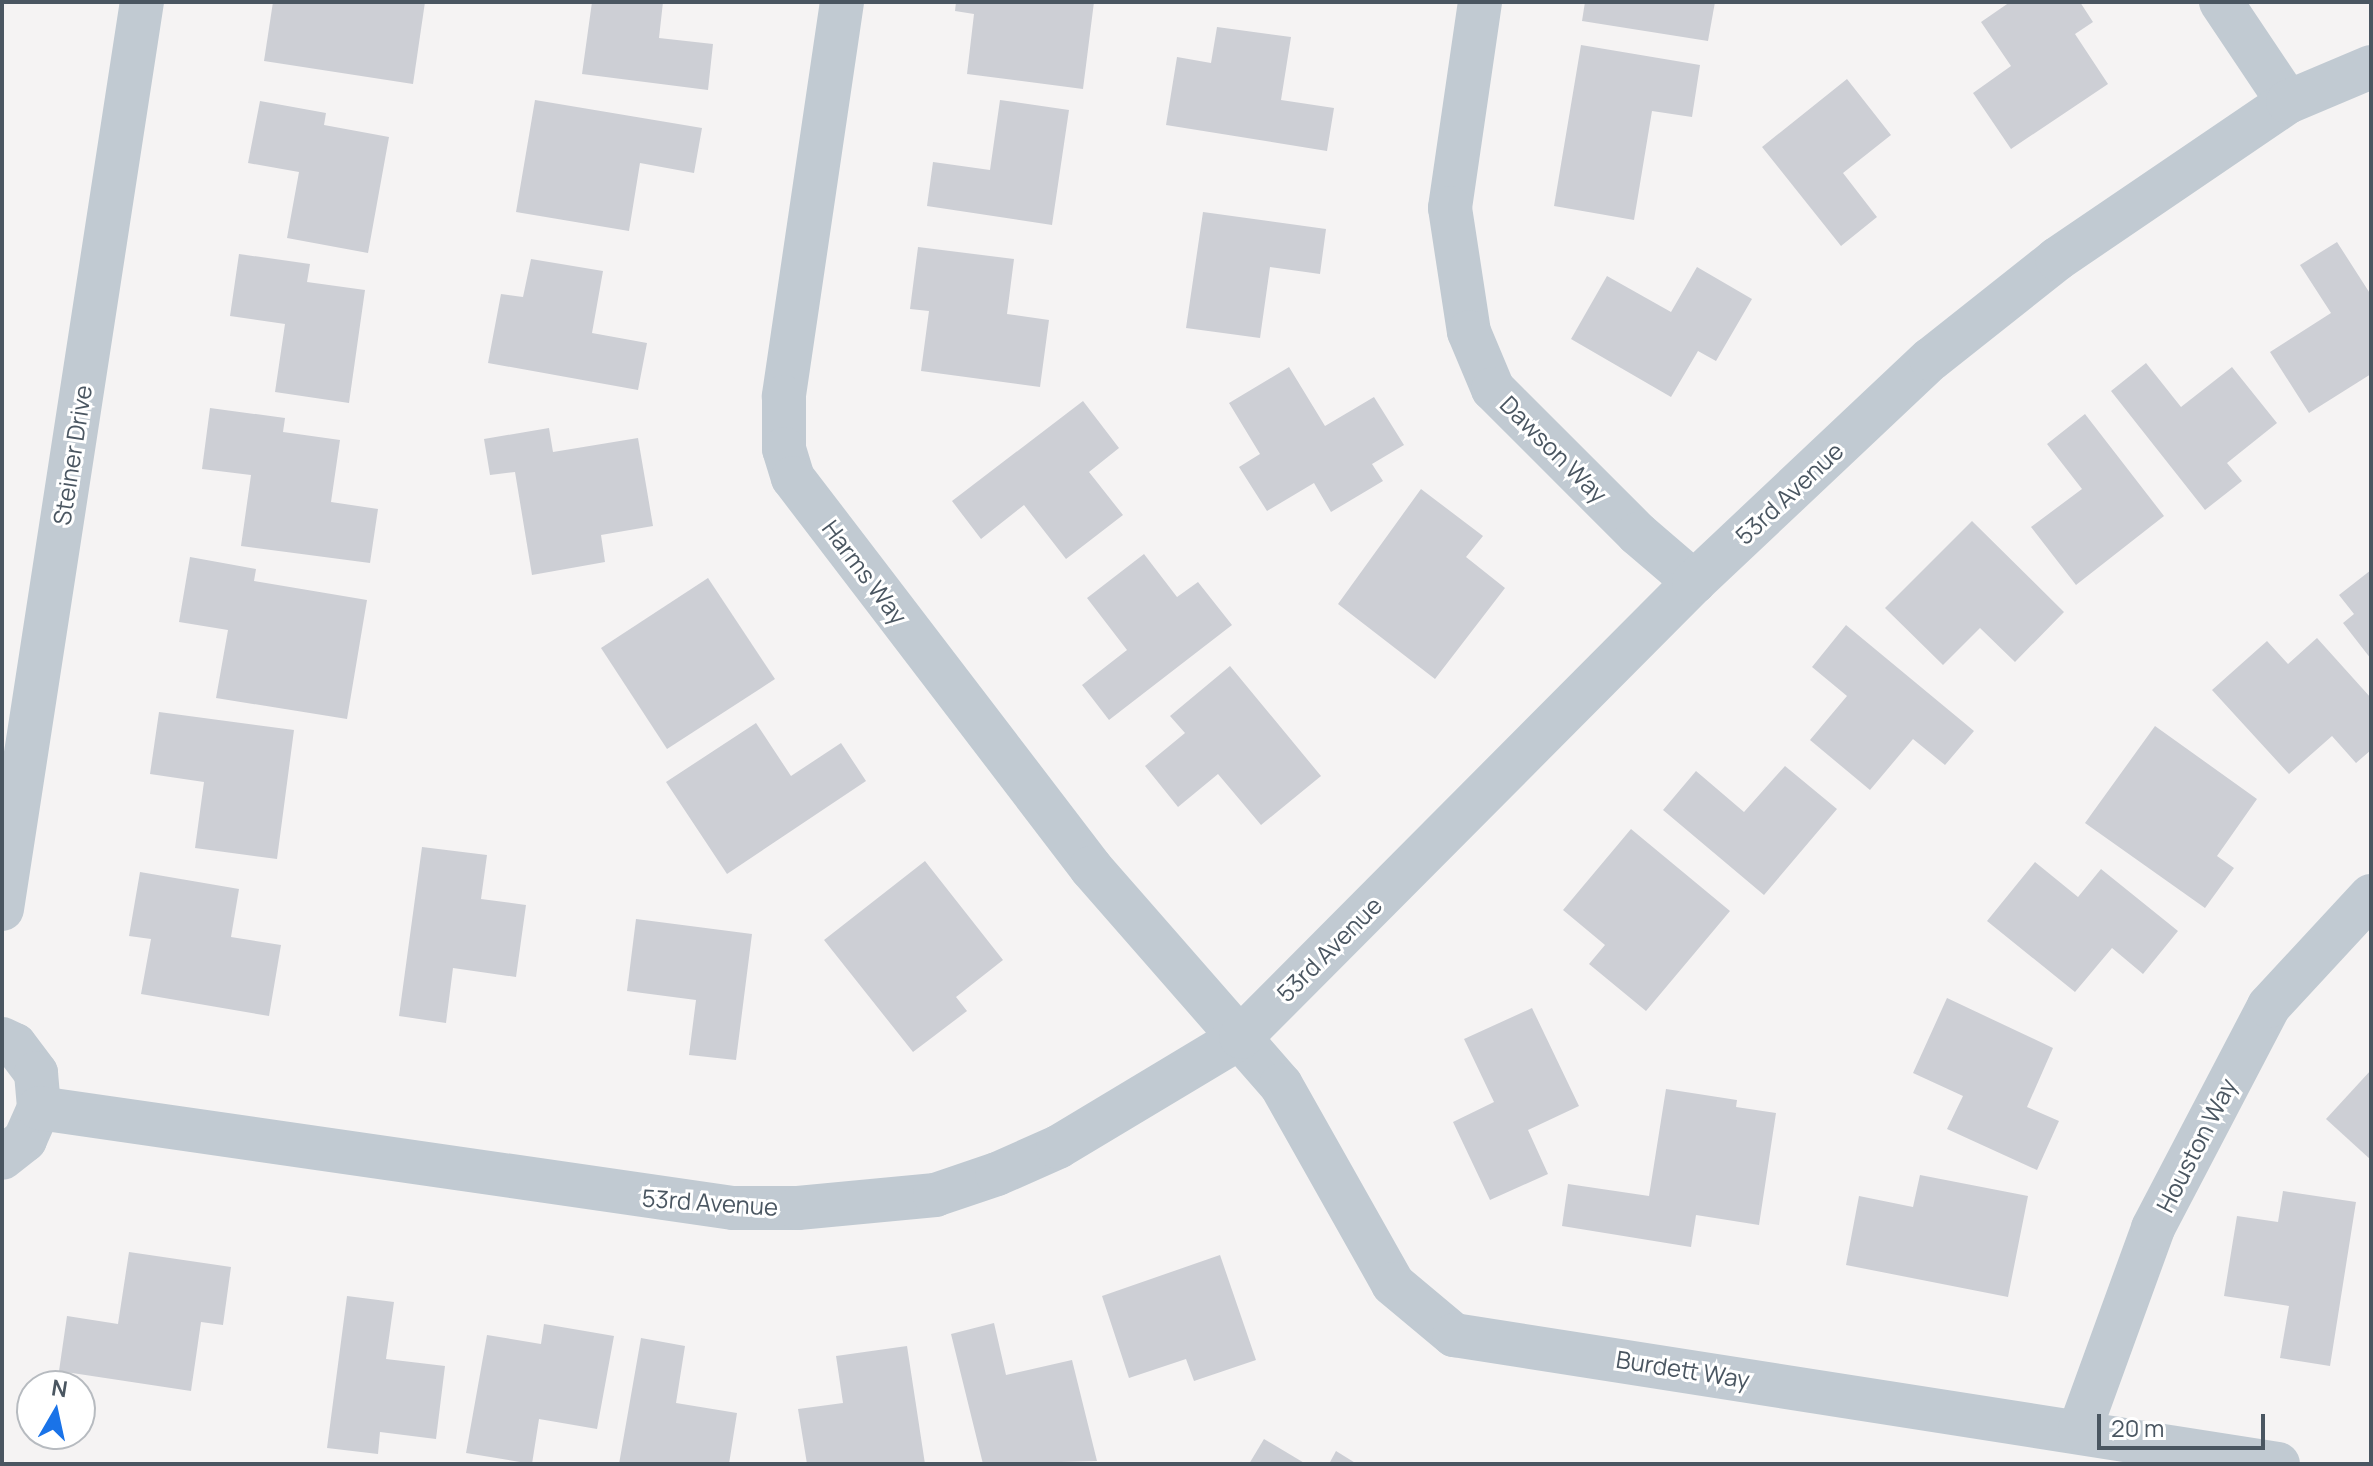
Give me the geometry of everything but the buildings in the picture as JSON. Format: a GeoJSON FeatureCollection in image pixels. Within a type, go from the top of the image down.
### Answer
{"type":"FeatureCollection","features":[{"type":"Feature","properties":{"kind":"street","name":"Steiner Drive"},"geometry":{"type":"LineString","coordinates":[[2,909],[142,2]]}},
{"type":"Feature","properties":{"kind":"street","name":"Harms Way"},"geometry":{"type":"LineString","coordinates":[[842,2],[784,397],[784,449],[793,478],[1091,868],[1182,977],[1241,1037]]}},
{"type":"Feature","properties":{"kind":"street","name":"Dawson Way"},"geometry":{"type":"LineString","coordinates":[[1480,2],[1450,208],[1469,332],[1493,389],[1638,534],[1694,582]]}},
{"type":"Feature","properties":{"kind":"street"},"geometry":{"type":"LineString","coordinates":[[2221,2],[2288,102]]}},
{"type":"Feature","properties":{"kind":"street","name":"53rd Avenue"},"geometry":{"type":"LineString","coordinates":[[39,1108],[665,1201],[798,1208],[935,1195],[997,1174],[1058,1147],[1241,1037],[1694,582],[1931,359],[2057,259],[2288,102],[2371,67]]}},
{"type":"Feature","properties":{"kind":"street","name":"Houston Way"},"geometry":{"type":"LineString","coordinates":[[2080,1429],[2153,1228],[2269,1006],[2371,896]]}},
{"type":"Feature","properties":{"kind":"street","name":"Burdett Way"},"geometry":{"type":"LineString","coordinates":[[1241,1037],[1281,1085],[1393,1284],[1454,1335],[2080,1429],[2278,1464]]}},
{"type":"Feature","properties":{"kind":"street"},"geometry":{"type":"LineString","coordinates":[[2,1039],[15,1045],[36,1073],[39,1108],[25,1140],[2,1158]]}}]}
